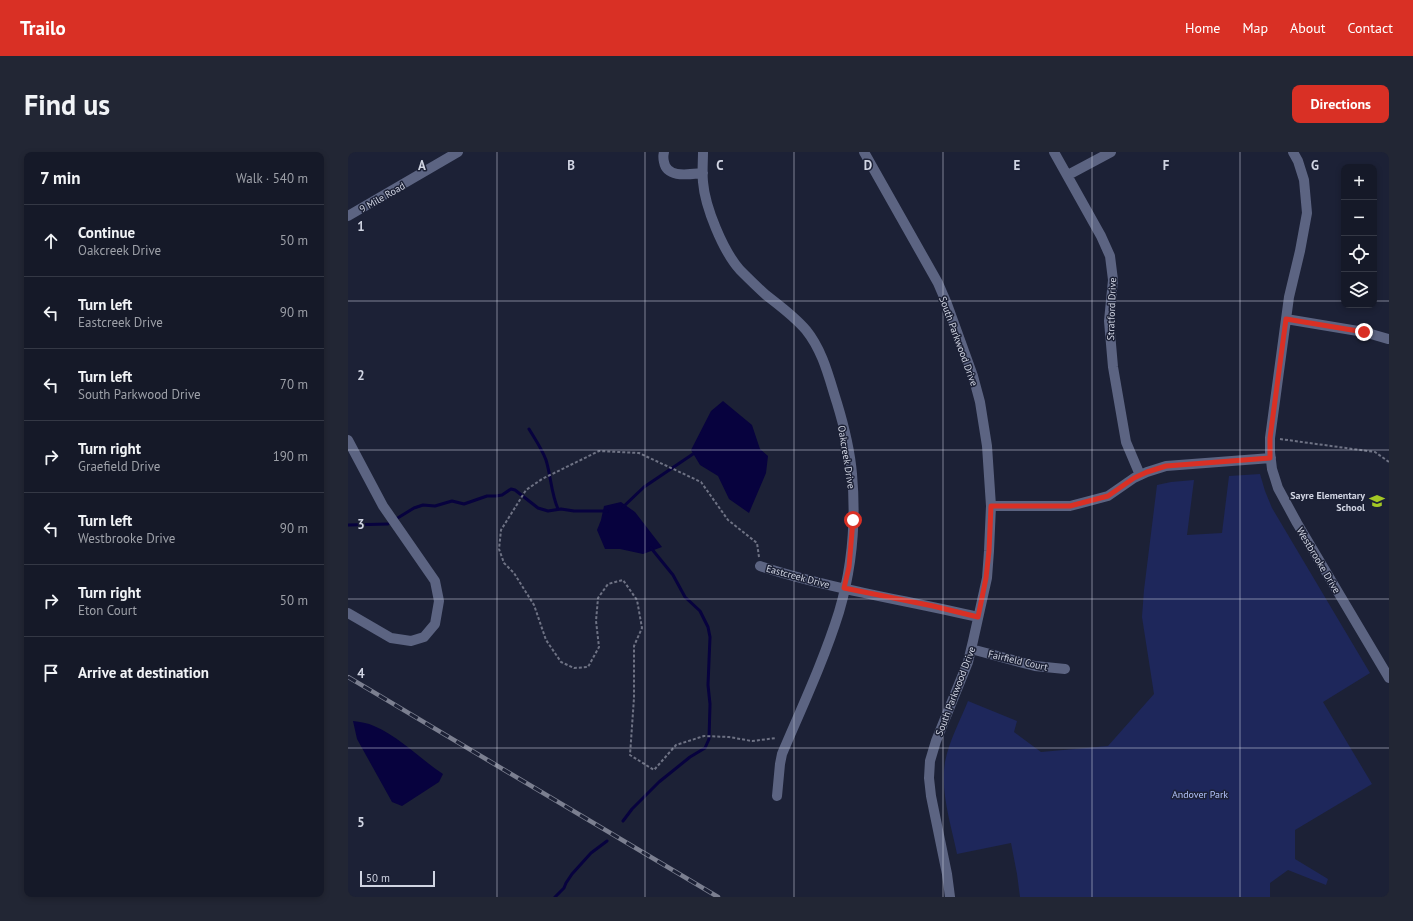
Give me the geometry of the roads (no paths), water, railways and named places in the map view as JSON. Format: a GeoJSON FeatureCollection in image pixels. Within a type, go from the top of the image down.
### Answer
{"type":"FeatureCollection","features":[{"type":"Feature","properties":{"kind":"street","name":"9 Mile Road"},"geometry":{"type":"LineString","coordinates":[[348,216],[458,152]]}},
{"type":"Feature","properties":{"kind":"street"},"geometry":{"type":"LineString","coordinates":[[664,152],[662,156],[665,167],[673,174],[703,173]]}},
{"type":"Feature","properties":{"kind":"street","name":"Oakcreek Drive"},"geometry":{"type":"LineString","coordinates":[[703,152],[703,182],[712,221],[732,258],[739,269],[790,314],[805,330],[813,340],[824,362],[841,418],[852,472],[854,503],[849,567],[839,612],[782,754],[777,796]]}},
{"type":"Feature","properties":{"kind":"street","name":"South Parkwood Drive"},"geometry":{"type":"LineString","coordinates":[[864,152],[938,283],[959,335],[973,376],[984,426],[989,467],[991,506],[990,537],[987,571],[978,617],[968,662],[936,741],[930,761],[929,778],[931,796],[947,874],[950,897]]}},
{"type":"Feature","properties":{"kind":"street","name":"Stratford Drive"},"geometry":{"type":"LineString","coordinates":[[1054,152],[1101,236],[1110,256],[1113,280],[1109,321],[1113,367],[1126,442],[1140,475]]}},
{"type":"Feature","properties":{"kind":"street"},"geometry":{"type":"LineString","coordinates":[[1068,175],[1111,152]]}},
{"type":"Feature","properties":{"kind":"street","name":"Westbrooke Drive"},"geometry":{"type":"LineString","coordinates":[[1294,152],[1304,180],[1307,213],[1289,297],[1270,438],[1270,458],[1278,488],[1297,523],[1389,678]]}},
{"type":"Feature","properties":{"kind":"street"},"geometry":{"type":"LineString","coordinates":[[1286,319],[1364,332],[1388,339]]}},
{"type":"Feature","properties":{"kind":"street"},"geometry":{"type":"LineString","coordinates":[[348,440],[383,506],[435,581],[439,601],[434,624],[424,637],[411,641],[390,638],[348,613]]}},
{"type":"Feature","properties":{"kind":"street"},"geometry":{"type":"LineString","coordinates":[[991,506],[1070,506],[1108,496],[1140,475],[1166,466],[1270,458]]}},
{"type":"Feature","properties":{"kind":"street","name":"Eastcreek Drive"},"geometry":{"type":"LineString","coordinates":[[760,566],[785,574],[844,588],[933,606],[978,617]]}},
{"type":"Feature","properties":{"kind":"street","name":"Fairfield Court"},"geometry":{"type":"LineString","coordinates":[[971,649],[1036,666],[1064,669]]}},
{"type":"Feature","properties":{"kind":"waterway"},"geometry":{"type":"LineString","coordinates":[[529,429],[546,460],[558,509]]}},
{"type":"Feature","properties":{"kind":"waterway"},"geometry":{"type":"LineString","coordinates":[[623,507],[644,487],[693,454]]}},
{"type":"Feature","properties":{"kind":"waterway"},"geometry":{"type":"LineString","coordinates":[[396,519],[414,508],[423,505],[435,506],[452,501],[464,504],[487,496],[502,495],[511,489],[515,490],[538,508],[548,511],[561,509],[574,511],[607,511]]}},
{"type":"Feature","properties":{"kind":"waterway"},"geometry":{"type":"LineString","coordinates":[[348,525],[388,524]]}},
{"type":"Feature","properties":{"kind":"waterway"},"geometry":{"type":"LineString","coordinates":[[623,821],[632,809],[659,782],[690,757],[705,748],[709,739],[710,704],[708,685],[710,637],[708,627],[700,611],[685,597],[673,575],[651,548]]}},
{"type":"Feature","properties":{"kind":"waterway"},"geometry":{"type":"LineString","coordinates":[[555,897],[564,888],[572,874],[591,853],[607,841]]}},
{"type":"Feature","properties":{"kind":"railway"},"geometry":{"type":"LineString","coordinates":[[348,677],[718,897]]}},
{"type":"Feature","properties":{"kind":"place","name":"Sayre Elementary School"},"geometry":{"type":"Point","coordinates":[1377,501]}},
{"type":"Feature","properties":{"kind":"park label","name":"Andover Park"},"geometry":{"type":"Point","coordinates":[1200,794]}}]}
